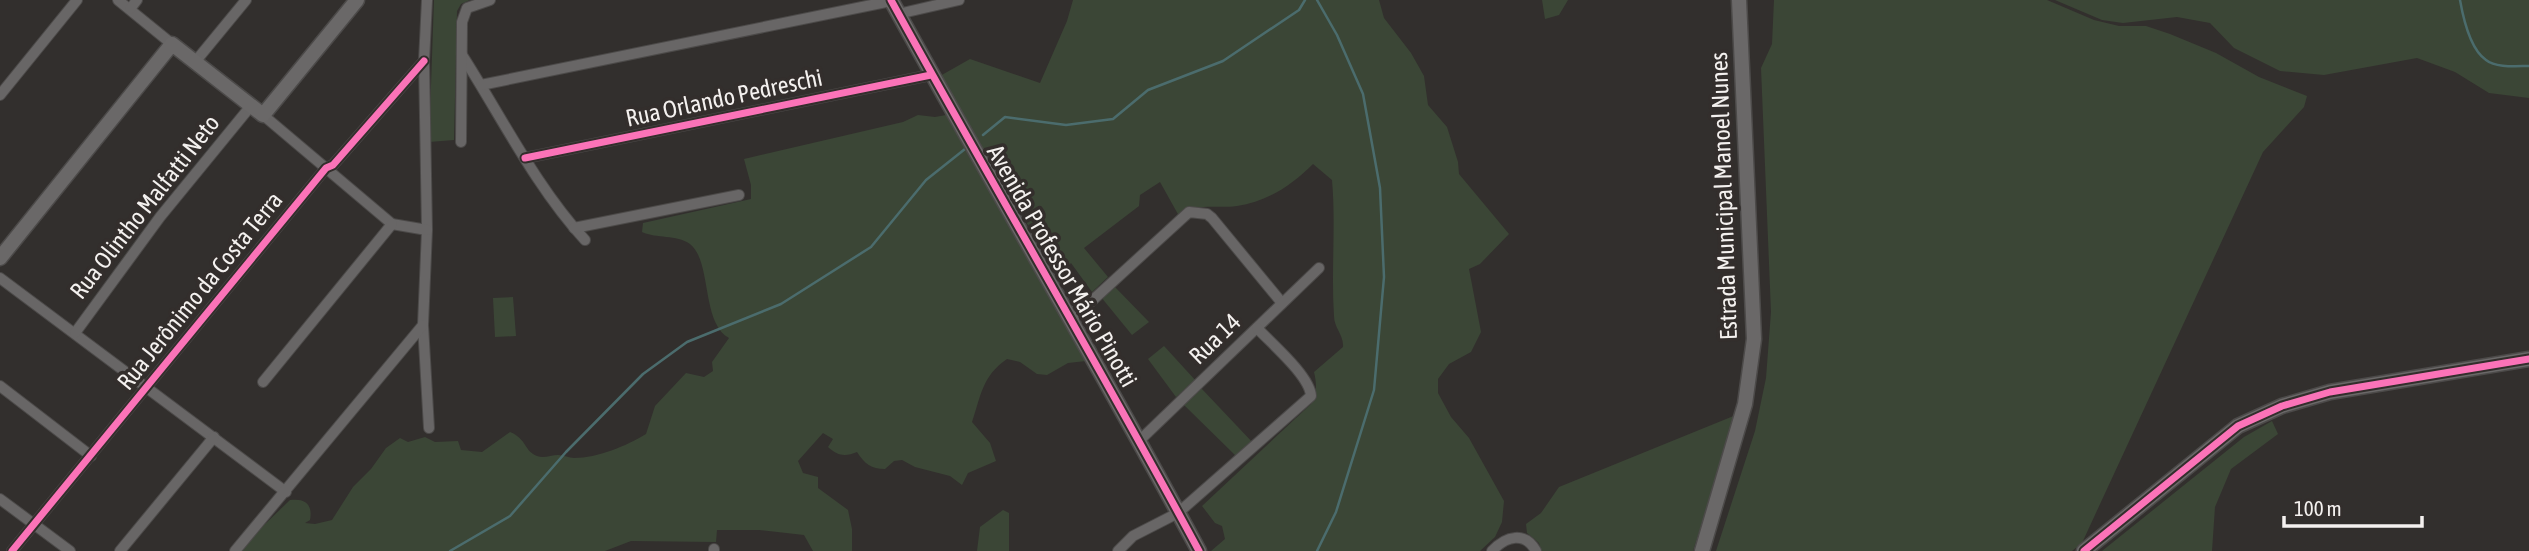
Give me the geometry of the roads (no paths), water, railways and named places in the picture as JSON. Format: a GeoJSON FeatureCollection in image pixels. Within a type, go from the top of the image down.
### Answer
{"type":"FeatureCollection","features":[{"type":"Feature","properties":{"kind":"street"},"geometry":{"type":"LineString","coordinates":[[0,95],[77,0]]}},
{"type":"Feature","properties":{"kind":"street"},"geometry":{"type":"LineString","coordinates":[[118,0],[264,116],[392,224],[427,230]]}},
{"type":"Feature","properties":{"kind":"street"},"geometry":{"type":"LineString","coordinates":[[130,9],[137,0]]}},
{"type":"Feature","properties":{"kind":"street"},"geometry":{"type":"LineString","coordinates":[[195,62],[246,0]]}},
{"type":"Feature","properties":{"kind":"street"},"geometry":{"type":"LineString","coordinates":[[264,116],[357,0]]}},
{"type":"Feature","properties":{"kind":"street"},"geometry":{"type":"LineString","coordinates":[[427,0],[424,61],[427,230],[423,325],[429,428]]}},
{"type":"Feature","properties":{"kind":"street"},"geometry":{"type":"LineString","coordinates":[[481,85],[893,5],[959,0]]}},
{"type":"Feature","properties":{"kind":"street","name":"Estrada Municipal Manoel Nunes"},"geometry":{"type":"LineString","coordinates":[[1702,551],[1745,404],[1754,339],[1739,0]]}},
{"type":"Feature","properties":{"kind":"street"},"geometry":{"type":"LineString","coordinates":[[461,142],[462,22],[467,8],[484,1]]}},
{"type":"Feature","properties":{"kind":"street","name":"Avenida Professor Mário Pinotti"},"geometry":{"type":"LineString","coordinates":[[893,5],[1072,319],[1199,551]]}},
{"type":"Feature","properties":{"kind":"street"},"geometry":{"type":"LineString","coordinates":[[0,258],[172,44]]}},
{"type":"Feature","properties":{"kind":"street"},"geometry":{"type":"LineString","coordinates":[[462,55],[525,158],[585,240]]}},
{"type":"Feature","properties":{"kind":"street","name":"Rua Jerônimo da Costa Terra"},"geometry":{"type":"LineString","coordinates":[[12,551],[326,168],[333,165],[424,61]]}},
{"type":"Feature","properties":{"kind":"street","name":"Rua Orlando Pedreschi"},"geometry":{"type":"LineString","coordinates":[[525,158],[931,75]]}},
{"type":"Feature","properties":{"kind":"street","name":"Rua Olintho Malfatti Neto"},"geometry":{"type":"LineString","coordinates":[[75,333],[160,217],[250,107]]}},
{"type":"Feature","properties":{"kind":"street"},"geometry":{"type":"LineString","coordinates":[[574,228],[739,195]]}},
{"type":"Feature","properties":{"kind":"street"},"geometry":{"type":"LineString","coordinates":[[1072,319],[1184,216],[1195,212],[1207,214],[1212,218],[1282,303]]}},
{"type":"Feature","properties":{"kind":"street"},"geometry":{"type":"LineString","coordinates":[[263,382],[392,224]]}},
{"type":"Feature","properties":{"kind":"street","name":"Rua 14"},"geometry":{"type":"LineString","coordinates":[[1139,441],[1319,268]]}},
{"type":"Feature","properties":{"kind":"street"},"geometry":{"type":"LineString","coordinates":[[0,278],[286,492]]}},
{"type":"Feature","properties":{"kind":"street"},"geometry":{"type":"LineString","coordinates":[[235,551],[423,325]]}},
{"type":"Feature","properties":{"kind":"street"},"geometry":{"type":"LineString","coordinates":[[1118,551],[1133,536],[1178,513],[1311,396],[1310,387],[1257,328]]}},
{"type":"Feature","properties":{"kind":"street"},"geometry":{"type":"LineString","coordinates":[[2084,551],[2238,426],[2282,406],[2330,392],[2529,359]]}},
{"type":"Feature","properties":{"kind":"street"},"geometry":{"type":"LineString","coordinates":[[0,386],[91,456]]}},
{"type":"Feature","properties":{"kind":"street"},"geometry":{"type":"LineString","coordinates":[[120,551],[214,437]]}},
{"type":"Feature","properties":{"kind":"street"},"geometry":{"type":"LineString","coordinates":[[0,499],[70,551]]}},
{"type":"Feature","properties":{"kind":"street"},"geometry":{"type":"LineString","coordinates":[[1492,551],[1513,537],[1527,539],[1536,551]]}},
{"type":"Feature","properties":{"kind":"waterway"},"geometry":{"type":"LineString","coordinates":[[983,135],[1005,117],[1066,125],[1113,119],[1148,90],[1223,61],[1299,10],[1305,0]]}},
{"type":"Feature","properties":{"kind":"waterway"},"geometry":{"type":"LineString","coordinates":[[1317,0],[1337,35],[1363,94],[1380,188],[1384,277],[1374,390],[1336,512],[1317,551]]}},
{"type":"Feature","properties":{"kind":"waterway"},"geometry":{"type":"LineString","coordinates":[[2460,0],[2468,32],[2480,55],[2495,64],[2529,66]]}},
{"type":"Feature","properties":{"kind":"waterway"},"geometry":{"type":"LineString","coordinates":[[450,551],[510,516],[566,452],[643,374],[687,342],[781,304],[871,247],[926,180],[965,149]]}}]}
